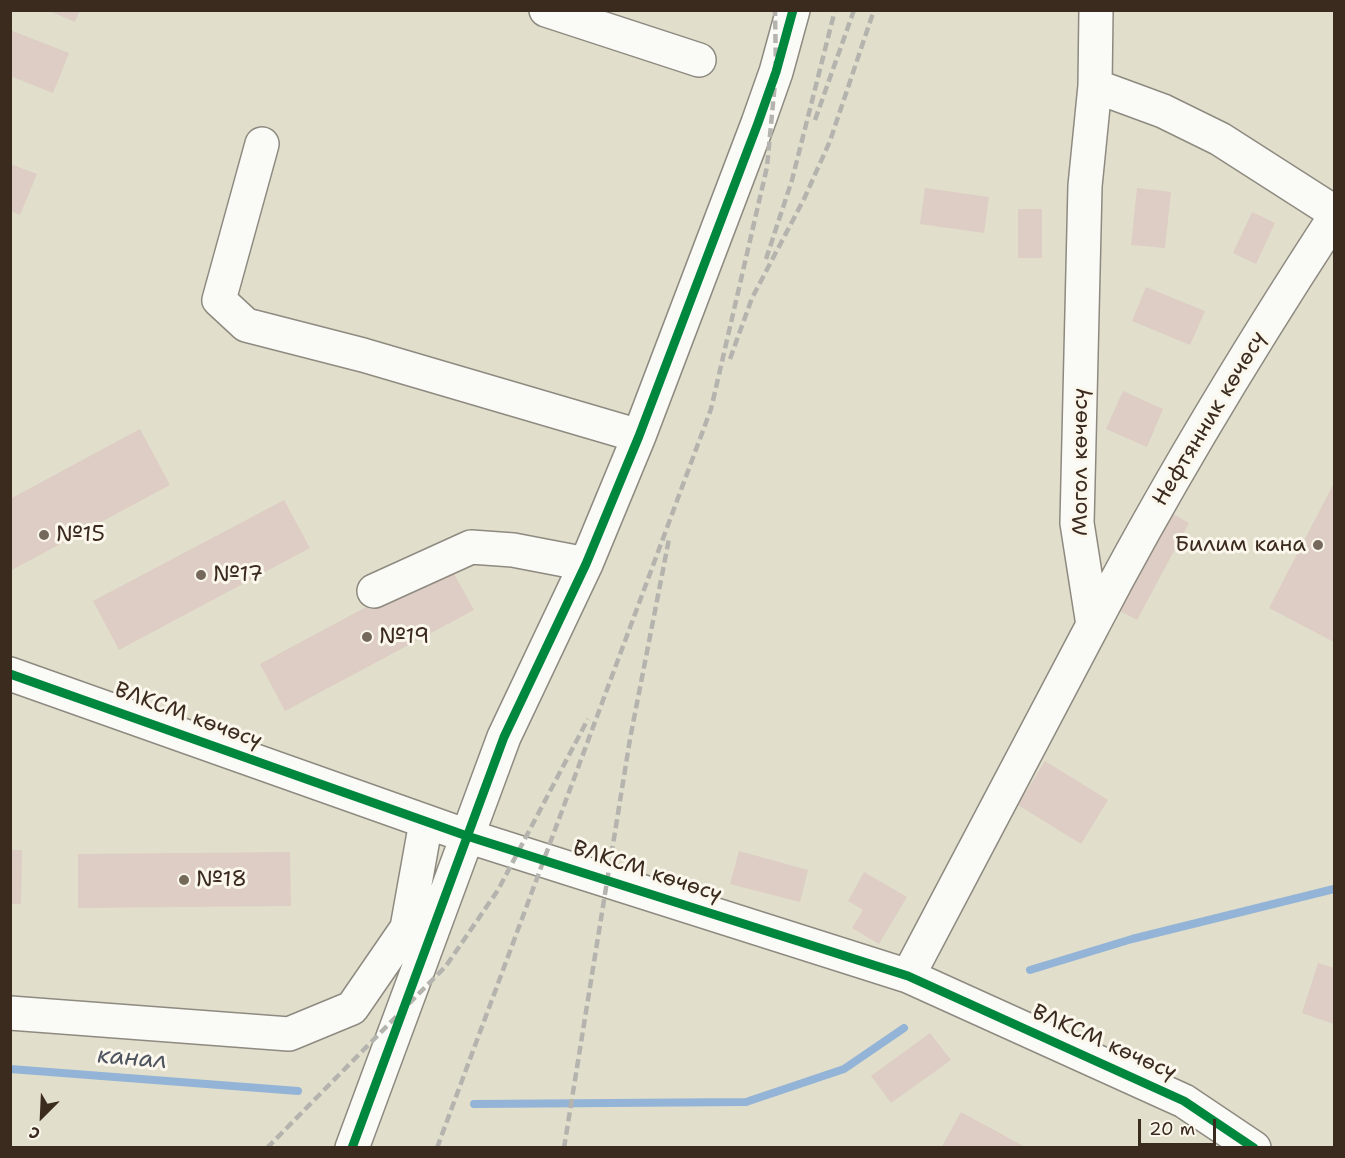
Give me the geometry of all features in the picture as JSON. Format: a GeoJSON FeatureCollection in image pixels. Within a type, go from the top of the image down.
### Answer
{"type":"FeatureCollection","features":[{"type":"Feature","properties":{"kind":"street"},"geometry":{"type":"LineString","coordinates":[[546,10],[699,60]]}},
{"type":"Feature","properties":{"kind":"street"},"geometry":{"type":"LineString","coordinates":[[352,1148],[504,737],[586,564],[639,436],[758,123],[776,72],[793,10]]}},
{"type":"Feature","properties":{"kind":"street","name":"Могол көчөсү"},"geometry":{"type":"LineString","coordinates":[[1093,625],[1077,523],[1085,186],[1095,86],[1096,10]]}},
{"type":"Feature","properties":{"kind":"street"},"geometry":{"type":"LineString","coordinates":[[1095,86],[1163,111],[1220,139],[1335,212]]}},
{"type":"Feature","properties":{"kind":"street"},"geometry":{"type":"LineString","coordinates":[[262,144],[219,300],[246,325],[363,355],[639,436]]}},
{"type":"Feature","properties":{"kind":"street","name":"Нефтянник көчөсү"},"geometry":{"type":"LineString","coordinates":[[1093,625],[1133,549],[1258,337],[1335,218]]}},
{"type":"Feature","properties":{"kind":"street"},"geometry":{"type":"LineString","coordinates":[[374,591],[471,547],[513,550],[586,564]]}},
{"type":"Feature","properties":{"kind":"street"},"geometry":{"type":"LineString","coordinates":[[908,976],[1093,625]]}},
{"type":"Feature","properties":{"kind":"street","name":"ВЛКСМ көчөсү"},"geometry":{"type":"LineString","coordinates":[[10,674],[467,836],[908,976],[1184,1101],[1254,1148]]}},
{"type":"Feature","properties":{"kind":"street"},"geometry":{"type":"LineString","coordinates":[[10,1012],[289,1034],[352,1008],[407,928],[426,822]]}},
{"type":"Feature","properties":{"kind":"building"},"geometry":{"type":"Polygon","coordinates":[[[47,10],[80,10],[75,22],[47,10]]]}},
{"type":"Feature","properties":{"kind":"building"},"geometry":{"type":"Polygon","coordinates":[[[10,30],[69,53],[53,93],[10,76],[10,30]]]}},
{"type":"Feature","properties":{"kind":"building"},"geometry":{"type":"Polygon","coordinates":[[[10,164],[37,174],[20,215],[10,211],[10,164]]]}},
{"type":"Feature","properties":{"kind":"building"},"geometry":{"type":"Polygon","coordinates":[[[925,188],[989,197],[984,233],[920,224],[925,188]]]}},
{"type":"Feature","properties":{"kind":"building"},"geometry":{"type":"Polygon","coordinates":[[[1137,188],[1171,192],[1165,248],[1131,245],[1137,188]]]}},
{"type":"Feature","properties":{"kind":"building"},"geometry":{"type":"Polygon","coordinates":[[[1018,209],[1042,209],[1042,258],[1018,258],[1018,209]]]}},
{"type":"Feature","properties":{"kind":"building"},"geometry":{"type":"Polygon","coordinates":[[[1252,212],[1275,223],[1256,264],[1233,253],[1252,212]]]}},
{"type":"Feature","properties":{"kind":"building"},"geometry":{"type":"Polygon","coordinates":[[[1146,287],[1205,311],[1190,345],[1132,321],[1146,287]]]}},
{"type":"Feature","properties":{"kind":"building"},"geometry":{"type":"Polygon","coordinates":[[[1123,391],[1163,409],[1147,447],[1106,429],[1123,391]]]}},
{"type":"Feature","properties":{"kind":"building","name":"№15"},"geometry":{"type":"Polygon","coordinates":[[[140,429],[170,485],[10,571],[10,499],[140,429]]]}},
{"type":"Feature","properties":{"kind":"building","name":"Билим кана"},"geometry":{"type":"Polygon","coordinates":[[[1334,483],[1334,642],[1269,608],[1334,483]]]}},
{"type":"Feature","properties":{"kind":"building","name":"№17"},"geometry":{"type":"Polygon","coordinates":[[[284,500],[310,548],[119,650],[93,601],[284,500]]]}},
{"type":"Feature","properties":{"kind":"building"},"geometry":{"type":"Polygon","coordinates":[[[1163,508],[1189,523],[1137,620],[1120,611],[1113,623],[1103,618],[1163,508]]]}},
{"type":"Feature","properties":{"kind":"building","name":"№19"},"geometry":{"type":"Polygon","coordinates":[[[448,563],[474,610],[285,711],[260,664],[448,563]]]}},
{"type":"Feature","properties":{"kind":"building"},"geometry":{"type":"Polygon","coordinates":[[[1045,761],[1108,800],[1081,844],[1018,805],[1045,761]]]}},
{"type":"Feature","properties":{"kind":"building"},"geometry":{"type":"Polygon","coordinates":[[[10,850],[22,850],[21,904],[10,904],[10,850]]]}},
{"type":"Feature","properties":{"kind":"building"},"geometry":{"type":"Polygon","coordinates":[[[739,851],[808,870],[800,902],[730,884],[739,851]]]}},
{"type":"Feature","properties":{"kind":"building","name":"№18"},"geometry":{"type":"Polygon","coordinates":[[[290,852],[291,906],[78,908],[78,854],[290,852]]]}},
{"type":"Feature","properties":{"kind":"building"},"geometry":{"type":"Polygon","coordinates":[[[864,872],[907,897],[879,944],[852,928],[863,910],[848,901],[864,872]]]}},
{"type":"Feature","properties":{"kind":"building"},"geometry":{"type":"Polygon","coordinates":[[[1318,963],[1334,968],[1334,1024],[1302,1013],[1318,963]]]}},
{"type":"Feature","properties":{"kind":"building"},"geometry":{"type":"Polygon","coordinates":[[[930,1033],[951,1060],[891,1103],[871,1076],[930,1033]]]}},
{"type":"Feature","properties":{"kind":"building"},"geometry":{"type":"Polygon","coordinates":[[[961,1112],[1027,1148],[941,1148],[961,1112]]]}},
{"type":"Feature","properties":{"kind":"waterway"},"geometry":{"type":"LineString","coordinates":[[1030,970],[1132,939],[1334,889]]}},
{"type":"Feature","properties":{"kind":"waterway"},"geometry":{"type":"LineString","coordinates":[[474,1104],[746,1102],[844,1069],[904,1028]]}},
{"type":"Feature","properties":{"kind":"waterway","name":"канал"},"geometry":{"type":"LineString","coordinates":[[10,1069],[298,1091]]}},
{"type":"Feature","properties":{"kind":"railway"},"geometry":{"type":"LineString","coordinates":[[437,1148],[711,409],[767,167],[776,72],[775,10]]}},
{"type":"Feature","properties":{"kind":"railway"},"geometry":{"type":"LineString","coordinates":[[766,259],[792,180],[835,10]]}},
{"type":"Feature","properties":{"kind":"railway"},"geometry":{"type":"LineString","coordinates":[[815,120],[854,10]]}},
{"type":"Feature","properties":{"kind":"railway"},"geometry":{"type":"LineString","coordinates":[[730,359],[752,298],[804,199],[830,141],[874,10]]}},
{"type":"Feature","properties":{"kind":"railway"},"geometry":{"type":"LineString","coordinates":[[564,1148],[630,739],[669,539]]}},
{"type":"Feature","properties":{"kind":"railway"},"geometry":{"type":"LineString","coordinates":[[267,1148],[446,966],[498,890],[588,719]]}},
{"type":"Feature","properties":{"kind":"cycle path"},"geometry":{"type":"LineString","coordinates":[[352,1148],[504,737],[586,564],[639,436],[758,123],[776,72],[793,10]]}},
{"type":"Feature","properties":{"kind":"cycle path"},"geometry":{"type":"LineString","coordinates":[[10,674],[467,836],[908,976],[1184,1101],[1254,1148]]}},
{"type":"Feature","properties":{"kind":"place","name":"№15"},"geometry":{"type":"Point","coordinates":[44,535]}},
{"type":"Feature","properties":{"kind":"place","name":"Билим кана"},"geometry":{"type":"Point","coordinates":[1318,545]}},
{"type":"Feature","properties":{"kind":"place","name":"№17"},"geometry":{"type":"Point","coordinates":[201,575]}},
{"type":"Feature","properties":{"kind":"place","name":"№19"},"geometry":{"type":"Point","coordinates":[367,637]}},
{"type":"Feature","properties":{"kind":"place","name":"№18"},"geometry":{"type":"Point","coordinates":[184,880]}}]}
